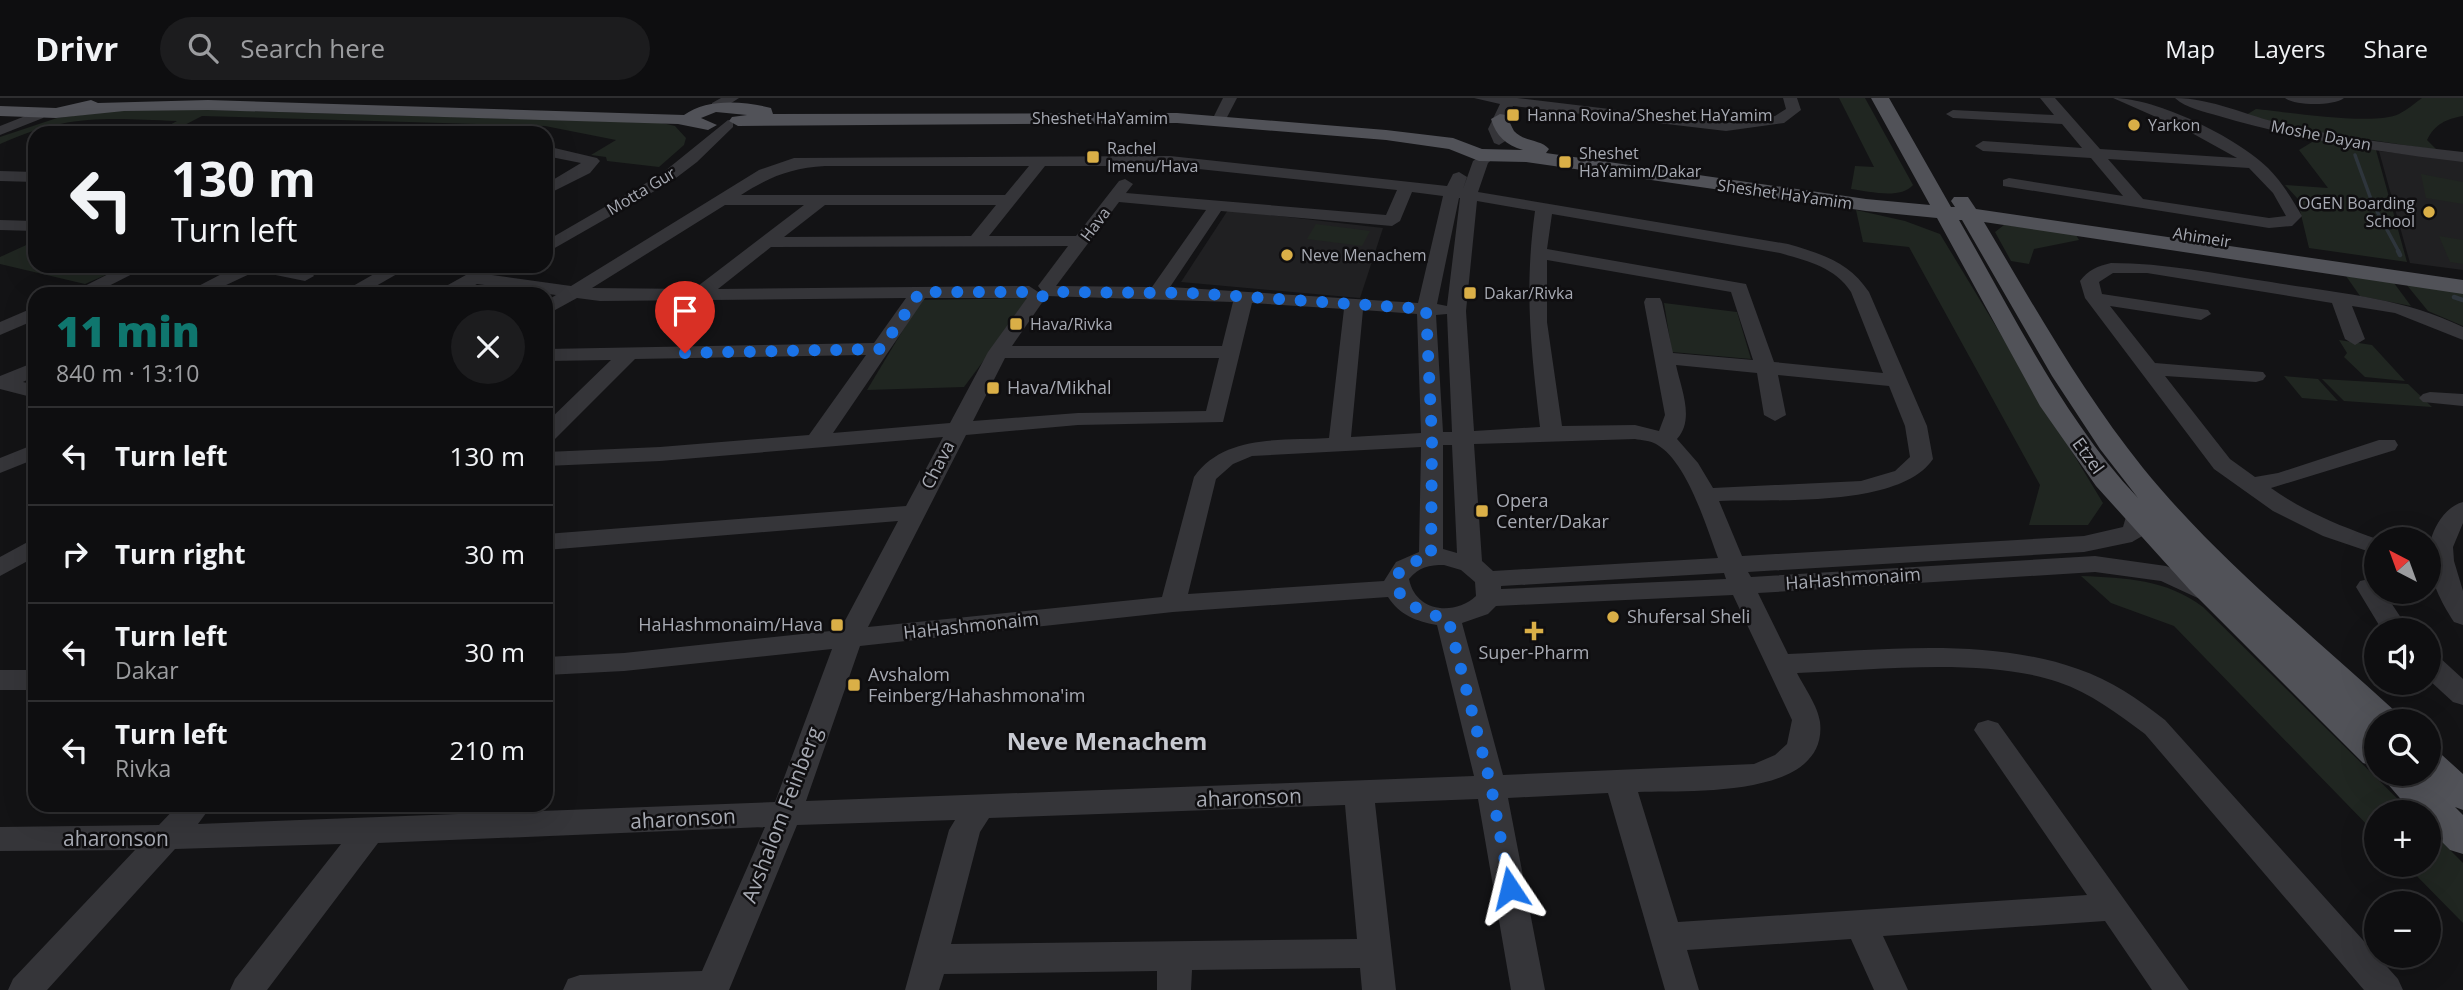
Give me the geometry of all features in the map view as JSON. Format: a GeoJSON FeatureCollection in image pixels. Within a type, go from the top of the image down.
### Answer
{"type":"FeatureCollection","features":[{"type":"Feature","properties":{"kind":"main road"},"geometry":{"type":"LineString","coordinates":[[33,113],[55,98]]}},
{"type":"Feature","properties":{"kind":"main road"},"geometry":{"type":"LineString","coordinates":[[0,102],[55,98]]}},
{"type":"Feature","properties":{"kind":"main road"},"geometry":{"type":"LineString","coordinates":[[74,111],[90,105],[96,98]]}},
{"type":"Feature","properties":{"kind":"main road"},"geometry":{"type":"LineString","coordinates":[[319,98],[660,113],[690,126],[723,113]]}},
{"type":"Feature","properties":{"kind":"main road","name":"Etzel"},"geometry":{"type":"LineString","coordinates":[[1880,98],[1926,180],[1964,214],[2085,409],[2139,481],[2190,537],[2371,709]]}},
{"type":"Feature","properties":{"kind":"main road"},"geometry":{"type":"LineString","coordinates":[[1900,98],[1927,143]]}},
{"type":"Feature","properties":{"kind":"main road"},"geometry":{"type":"LineString","coordinates":[[0,111],[33,113],[115,106],[208,104],[660,113]]}},
{"type":"Feature","properties":{"kind":"main road","name":"Sheshet HaYamim"},"geometry":{"type":"LineString","coordinates":[[660,113],[695,105],[723,113],[1073,117],[1224,110],[1468,146],[1558,153],[1856,200]]}},
{"type":"Feature","properties":{"kind":"main road","name":"Sheshet HaYamim"},"geometry":{"type":"LineString","coordinates":[[1224,110],[1424,140],[1450,148],[1468,146]]}},
{"type":"Feature","properties":{"kind":"main road"},"geometry":{"type":"LineString","coordinates":[[1500,119],[1503,130],[1511,139],[1558,153]]}},
{"type":"Feature","properties":{"kind":"main road","name":"Sheshet HaYamim"},"geometry":{"type":"LineString","coordinates":[[1498,148],[1964,214]]}},
{"type":"Feature","properties":{"kind":"main road"},"geometry":{"type":"LineString","coordinates":[[1856,200],[1912,195],[1923,188],[1926,180]]}},
{"type":"Feature","properties":{"kind":"main road"},"geometry":{"type":"LineString","coordinates":[[1856,200],[1913,216],[1964,214]]}},
{"type":"Feature","properties":{"kind":"main road","name":"Etzel"},"geometry":{"type":"LineString","coordinates":[[1964,214],[2053,406],[2106,480],[2213,594],[2364,742]]}},
{"type":"Feature","properties":{"kind":"main road","name":"Ahimeir"},"geometry":{"type":"LineString","coordinates":[[1964,214],[2057,215],[2463,275]]}},
{"type":"Feature","properties":{"kind":"main road","name":"Ahimeir"},"geometry":{"type":"LineString","coordinates":[[1964,214],[2463,287]]}},
{"type":"Feature","properties":{"kind":"main road"},"geometry":{"type":"LineString","coordinates":[[2441,775],[2463,796]]}},
{"type":"Feature","properties":{"kind":"main road"},"geometry":{"type":"LineString","coordinates":[[2409,786],[2463,839]]}},
{"type":"Feature","properties":{"kind":"street"},"geometry":{"type":"LineString","coordinates":[[1481,98],[1726,127],[1779,120],[1794,110],[1790,98]]}},
{"type":"Feature","properties":{"kind":"street"},"geometry":{"type":"LineString","coordinates":[[2047,98],[2139,204]]}},
{"type":"Feature","properties":{"kind":"street"},"geometry":{"type":"LineString","coordinates":[[2009,183],[2269,223],[2292,220],[2294,216],[2283,195],[2230,145],[2187,124],[2120,98]]}},
{"type":"Feature","properties":{"kind":"street","name":"Moshe Dayan"},"geometry":{"type":"LineString","coordinates":[[2182,98],[2226,113],[2336,140],[2463,157]]}},
{"type":"Feature","properties":{"kind":"street"},"geometry":{"type":"LineString","coordinates":[[2292,98],[2337,98]]}},
{"type":"Feature","properties":{"kind":"street"},"geometry":{"type":"LineString","coordinates":[[1431,557],[1432,439],[1426,309],[1461,193],[1480,161],[1498,148],[1495,129],[1500,119],[1503,99]]}},
{"type":"Feature","properties":{"kind":"street"},"geometry":{"type":"LineString","coordinates":[[1482,581],[1458,560],[1431,557],[1408,564],[1396,579],[1396,587],[1405,602],[1413,608],[1448,618],[1474,612],[1482,581],[1464,438],[1456,311],[1461,193],[1468,146],[1503,99]]}},
{"type":"Feature","properties":{"kind":"street"},"geometry":{"type":"LineString","coordinates":[[0,131],[33,113]]}},
{"type":"Feature","properties":{"kind":"street","name":"Motta Gur"},"geometry":{"type":"LineString","coordinates":[[553,233],[651,177],[677,158],[723,113]]}},
{"type":"Feature","properties":{"kind":"street","name":"Motta Gur"},"geometry":{"type":"LineString","coordinates":[[553,244],[666,178],[692,159],[723,113]]}},
{"type":"Feature","properties":{"kind":"street"},"geometry":{"type":"LineString","coordinates":[[2187,124],[2226,113]]}},
{"type":"Feature","properties":{"kind":"street"},"geometry":{"type":"LineString","coordinates":[[1953,114],[2066,120]]}},
{"type":"Feature","properties":{"kind":"street"},"geometry":{"type":"LineString","coordinates":[[1973,131],[1996,165]]}},
{"type":"Feature","properties":{"kind":"street"},"geometry":{"type":"LineString","coordinates":[[1983,146],[2252,164]]}},
{"type":"Feature","properties":{"kind":"street"},"geometry":{"type":"LineString","coordinates":[[553,153],[592,161],[584,170],[553,186]]}},
{"type":"Feature","properties":{"kind":"street"},"geometry":{"type":"LineString","coordinates":[[975,242],[1041,161]]}},
{"type":"Feature","properties":{"kind":"street","name":"Hava"},"geometry":{"type":"LineString","coordinates":[[1042,292],[1142,161]]}},
{"type":"Feature","properties":{"kind":"street"},"geometry":{"type":"LineString","coordinates":[[553,305],[765,173],[794,163],[1170,161],[1461,193],[1544,209],[1755,242],[1822,259],[1852,280],[1860,292],[1922,447],[1922,459],[1903,477],[1863,488],[1703,495]]}},
{"type":"Feature","properties":{"kind":"street"},"geometry":{"type":"LineString","coordinates":[[0,176],[28,177]]}},
{"type":"Feature","properties":{"kind":"street"},"geometry":{"type":"LineString","coordinates":[[1115,197],[1392,221],[1407,186]]}},
{"type":"Feature","properties":{"kind":"street"},"geometry":{"type":"LineString","coordinates":[[722,200],[1009,200]]}},
{"type":"Feature","properties":{"kind":"street"},"geometry":{"type":"LineString","coordinates":[[698,295],[820,201]]}},
{"type":"Feature","properties":{"kind":"street"},"geometry":{"type":"LineString","coordinates":[[1158,292],[1219,204]]}},
{"type":"Feature","properties":{"kind":"street"},"geometry":{"type":"LineString","coordinates":[[1544,209],[1538,253],[1537,322],[1552,433]]}},
{"type":"Feature","properties":{"kind":"street"},"geometry":{"type":"LineString","coordinates":[[7,225],[28,217]]}},
{"type":"Feature","properties":{"kind":"street"},"geometry":{"type":"LineString","coordinates":[[7,225],[28,226]]}},
{"type":"Feature","properties":{"kind":"street"},"geometry":{"type":"LineString","coordinates":[[766,242],[1081,241]]}},
{"type":"Feature","properties":{"kind":"street"},"geometry":{"type":"LineString","coordinates":[[1538,253],[1739,288],[1766,368],[1775,415]]}},
{"type":"Feature","properties":{"kind":"street"},"geometry":{"type":"LineString","coordinates":[[2364,542],[2306,519],[2249,485],[2221,464],[2094,298],[2089,289],[2089,281],[2093,276],[2111,268],[2171,270],[2406,310],[2463,334]]}},
{"type":"Feature","properties":{"kind":"street"},"geometry":{"type":"LineString","coordinates":[[93,287],[124,273]]}},
{"type":"Feature","properties":{"kind":"street"},"geometry":{"type":"LineString","coordinates":[[207,287],[236,273]]}},
{"type":"Feature","properties":{"kind":"street"},"geometry":{"type":"LineString","coordinates":[[292,273],[305,276]]}},
{"type":"Feature","properties":{"kind":"street"},"geometry":{"type":"LineString","coordinates":[[361,287],[388,273]]}},
{"type":"Feature","properties":{"kind":"street"},"geometry":{"type":"LineString","coordinates":[[464,287],[498,273]]}},
{"type":"Feature","properties":{"kind":"street"},"geometry":{"type":"LineString","coordinates":[[481,280],[535,287]]}},
{"type":"Feature","properties":{"kind":"street"},"geometry":{"type":"LineString","coordinates":[[553,289],[600,295],[1158,292],[1456,311]]}},
{"type":"Feature","properties":{"kind":"street"},"geometry":{"type":"LineString","coordinates":[[817,441],[920,292]]}},
{"type":"Feature","properties":{"kind":"street","name":"Chava"},"geometry":{"type":"LineString","coordinates":[[849,639],[956,428],[998,352],[1042,292]]}},
{"type":"Feature","properties":{"kind":"street"},"geometry":{"type":"LineString","coordinates":[[553,459],[660,454],[1078,419],[1215,417],[1244,297]]}},
{"type":"Feature","properties":{"kind":"street"},"geometry":{"type":"LineString","coordinates":[[2339,297],[2356,339]]}},
{"type":"Feature","properties":{"kind":"street"},"geometry":{"type":"LineString","coordinates":[[2094,298],[2201,314]]}},
{"type":"Feature","properties":{"kind":"street"},"geometry":{"type":"LineString","coordinates":[[1173,604],[1205,477],[1218,462],[1249,449],[1552,433],[1635,432],[1664,439],[1672,431],[1676,415],[1662,358],[1653,302]]}},
{"type":"Feature","properties":{"kind":"street"},"geometry":{"type":"LineString","coordinates":[[1339,443],[1354,305]]}},
{"type":"Feature","properties":{"kind":"street"},"geometry":{"type":"LineString","coordinates":[[0,328],[28,316]]}},
{"type":"Feature","properties":{"kind":"street"},"geometry":{"type":"LineString","coordinates":[[553,355],[881,349]]}},
{"type":"Feature","properties":{"kind":"street"},"geometry":{"type":"LineString","coordinates":[[998,352],[1231,352]]}},
{"type":"Feature","properties":{"kind":"street"},"geometry":{"type":"LineString","coordinates":[[553,428],[629,354]]}},
{"type":"Feature","properties":{"kind":"street"},"geometry":{"type":"LineString","coordinates":[[1662,358],[1896,380]]}},
{"type":"Feature","properties":{"kind":"street"},"geometry":{"type":"LineString","coordinates":[[2147,369],[2256,376]]}},
{"type":"Feature","properties":{"kind":"street"},"geometry":{"type":"LineString","coordinates":[[2,382],[28,371]]}},
{"type":"Feature","properties":{"kind":"street"},"geometry":{"type":"LineString","coordinates":[[2,382],[28,389]]}},
{"type":"Feature","properties":{"kind":"street"},"geometry":{"type":"LineString","coordinates":[[2430,398],[2463,400]]}},
{"type":"Feature","properties":{"kind":"street","name":"aharonson"},"geometry":{"type":"LineString","coordinates":[[0,839],[166,839],[368,833],[786,814],[1359,794],[1755,775],[1789,761],[1805,742],[1806,720],[1737,576],[1703,495],[1675,447],[1664,439]]}},
{"type":"Feature","properties":{"kind":"street"},"geometry":{"type":"LineString","coordinates":[[2249,485],[2282,479],[2387,445]]}},
{"type":"Feature","properties":{"kind":"street"},"geometry":{"type":"LineString","coordinates":[[0,466],[28,454]]}},
{"type":"Feature","properties":{"kind":"street"},"geometry":{"type":"LineString","coordinates":[[2463,509],[2452,521],[2441,541],[2444,570],[2463,616]]}},
{"type":"Feature","properties":{"kind":"street"},"geometry":{"type":"LineString","coordinates":[[553,541],[913,513]]}},
{"type":"Feature","properties":{"kind":"street","name":"HaHashmonaim"},"geometry":{"type":"LineString","coordinates":[[1737,576],[2084,544],[2123,537],[2135,530],[2136,515]]}},
{"type":"Feature","properties":{"kind":"street"},"geometry":{"type":"LineString","coordinates":[[0,550],[28,533]]}},
{"type":"Feature","properties":{"kind":"street"},"geometry":{"type":"LineString","coordinates":[[0,568],[28,550]]}},
{"type":"Feature","properties":{"kind":"street","name":"HaHashmonaim"},"geometry":{"type":"LineString","coordinates":[[1482,581],[2095,564],[2166,574],[2213,594]]}},
{"type":"Feature","properties":{"kind":"street","name":"HaHashmonaim"},"geometry":{"type":"LineString","coordinates":[[553,666],[624,662],[1173,604],[1396,587]]}},
{"type":"Feature","properties":{"kind":"street"},"geometry":{"type":"LineString","coordinates":[[1448,618],[1491,786],[1528,990]]}},
{"type":"Feature","properties":{"kind":"street","name":"Avshalom Feinberg"},"geometry":{"type":"LineString","coordinates":[[712,988],[786,814],[849,639]]}},
{"type":"Feature","properties":{"kind":"street"},"geometry":{"type":"LineString","coordinates":[[1779,664],[1989,657],[2047,667],[2096,686],[2155,727],[2386,990]]}},
{"type":"Feature","properties":{"kind":"street"},"geometry":{"type":"LineString","coordinates":[[2441,675],[2463,695]]}},
{"type":"Feature","properties":{"kind":"street"},"geometry":{"type":"LineString","coordinates":[[0,680],[28,680]]}},
{"type":"Feature","properties":{"kind":"street"},"geometry":{"type":"LineString","coordinates":[[1988,730],[2172,990]]}},
{"type":"Feature","properties":{"kind":"street"},"geometry":{"type":"LineString","coordinates":[[1620,782],[1682,990]]}},
{"type":"Feature","properties":{"kind":"street"},"geometry":{"type":"LineString","coordinates":[[1359,794],[1379,990]]}},
{"type":"Feature","properties":{"kind":"street"},"geometry":{"type":"LineString","coordinates":[[979,808],[965,830],[926,975],[1175,956],[1376,953]]}},
{"type":"Feature","properties":{"kind":"street"},"geometry":{"type":"LineString","coordinates":[[25,990],[191,812]]}},
{"type":"Feature","properties":{"kind":"street"},"geometry":{"type":"LineString","coordinates":[[247,990],[368,833]]}},
{"type":"Feature","properties":{"kind":"street"},"geometry":{"type":"LineString","coordinates":[[1667,937],[2113,907]]}},
{"type":"Feature","properties":{"kind":"street"},"geometry":{"type":"LineString","coordinates":[[1861,924],[1891,990]]}},
{"type":"Feature","properties":{"kind":"street"},"geometry":{"type":"LineString","coordinates":[[1174,990],[1175,956]]}},
{"type":"Feature","properties":{"kind":"street"},"geometry":{"type":"LineString","coordinates":[[580,990],[712,988]]}},
{"type":"Feature","properties":{"kind":"shaded area"},"geometry":{"type":"Polygon","coordinates":[[[1839,98],[1865,98],[1913,185],[1907,190],[1884,193],[1851,189],[1855,166],[1874,167],[1839,98]]]}},
{"type":"Feature","properties":{"kind":"shaded area"},"geometry":{"type":"Polygon","coordinates":[[[2422,98],[2463,98],[2463,116],[2442,123],[2427,140],[2437,150],[2305,130],[2246,115],[2256,109],[2370,119],[2399,114],[2422,98]]]}},
{"type":"Feature","properties":{"kind":"shaded area"},"geometry":{"type":"Polygon","coordinates":[[[140,108],[662,123],[675,126],[686,138],[684,145],[659,167],[607,161],[606,157],[591,155],[616,140],[553,126],[202,116],[183,126],[168,126],[177,121],[107,119],[33,126],[57,118],[140,108]]]}},
{"type":"Feature","properties":{"kind":"shaded area"},"geometry":{"type":"Polygon","coordinates":[[[28,128],[28,133],[0,144],[0,137],[28,128]]]}},
{"type":"Feature","properties":{"kind":"shaded area"},"geometry":{"type":"Polygon","coordinates":[[[2317,139],[2376,150],[2407,262],[2309,248],[2297,198],[2285,185],[2328,188],[2299,150],[2317,139]]]}},
{"type":"Feature","properties":{"kind":"shaded area","name":"OGEN Boarding School"},"geometry":{"type":"Polygon","coordinates":[[[2379,151],[2463,161],[2463,270],[2410,263],[2379,151]]]}},
{"type":"Feature","properties":{"kind":"shaded area"},"geometry":{"type":"Polygon","coordinates":[[[2421,174],[2463,182],[2463,204],[2426,198],[2421,174]]]}},
{"type":"Feature","properties":{"kind":"shaded area","name":"Neve Menachem"},"geometry":{"type":"Polygon","coordinates":[[[1228,210],[1383,228],[1360,298],[1181,282],[1228,210]]]}},
{"type":"Feature","properties":{"kind":"shaded area"},"geometry":{"type":"Polygon","coordinates":[[[1856,210],[1905,221],[1940,234],[2103,503],[2088,525],[2029,525],[2040,485],[1909,247],[1863,242],[1856,210]]]}},
{"type":"Feature","properties":{"kind":"shaded area"},"geometry":{"type":"Polygon","coordinates":[[[1316,224],[1370,231],[1362,246],[1307,239],[1316,224]]]}},
{"type":"Feature","properties":{"kind":"shaded area"},"geometry":{"type":"Polygon","coordinates":[[[2004,225],[2075,233],[2079,240],[2034,249],[2029,264],[2011,261],[1995,232],[2004,225]]]}},
{"type":"Feature","properties":{"kind":"shaded area"},"geometry":{"type":"Polygon","coordinates":[[[2439,236],[2463,240],[2463,264],[2450,262],[2439,236]]]}},
{"type":"Feature","properties":{"kind":"shaded area"},"geometry":{"type":"Polygon","coordinates":[[[28,244],[28,271],[0,264],[0,257],[28,244]]]}},
{"type":"Feature","properties":{"kind":"shaded area"},"geometry":{"type":"Polygon","coordinates":[[[38,273],[110,273],[85,284],[38,273]]]}},
{"type":"Feature","properties":{"kind":"shaded area"},"geometry":{"type":"Polygon","coordinates":[[[2346,276],[2394,283],[2411,306],[2360,296],[2346,276]]]}},
{"type":"Feature","properties":{"kind":"shaded area"},"geometry":{"type":"Polygon","coordinates":[[[2406,284],[2463,290],[2463,326],[2428,311],[2406,284]]]}},
{"type":"Feature","properties":{"kind":"shaded area"},"geometry":{"type":"Polygon","coordinates":[[[1030,298],[964,387],[867,390],[921,300],[1030,298]]]}},
{"type":"Feature","properties":{"kind":"shaded area"},"geometry":{"type":"Polygon","coordinates":[[[1664,303],[1737,312],[1751,359],[1672,352],[1664,303]]]}},
{"type":"Feature","properties":{"kind":"shaded area"},"geometry":{"type":"Polygon","coordinates":[[[2339,340],[2372,345],[2405,381],[2365,377],[2344,357],[2347,353],[2339,340]]]}},
{"type":"Feature","properties":{"kind":"shaded area"},"geometry":{"type":"Polygon","coordinates":[[[2284,376],[2318,379],[2338,401],[2302,398],[2284,376]]]}},
{"type":"Feature","properties":{"kind":"shaded area"},"geometry":{"type":"Polygon","coordinates":[[[2322,379],[2408,384],[2432,407],[2344,401],[2322,379]]]}},
{"type":"Feature","properties":{"kind":"shaded area"},"geometry":{"type":"Polygon","coordinates":[[[2081,576],[2130,579],[2160,585],[2203,607],[2364,766],[2364,786],[2385,786],[2399,800],[2364,800],[2364,822],[2174,626],[2111,603],[2081,576]]]}},
{"type":"Feature","properties":{"kind":"shaded area"},"geometry":{"type":"Polygon","coordinates":[[[2441,841],[2463,863],[2463,923],[2441,901],[2441,891],[2432,891],[2418,877],[2441,877],[2441,841]]]}},
{"type":"Feature","properties":{"kind":"waterway"},"geometry":{"type":"LineString","coordinates":[[2355,155],[2372,202],[2399,252]]}},
{"type":"Feature","properties":{"kind":"waterway"},"geometry":{"type":"LineString","coordinates":[[2398,251],[2400,255]]}},
{"type":"Feature","properties":{"kind":"waterway"},"geometry":{"type":"LineString","coordinates":[[2454,297],[2463,300]]}},
{"type":"Feature","properties":{"kind":"place","name":"Hanna Rovina/Sheshet HaYamim"},"geometry":{"type":"Point","coordinates":[1513,115]}},
{"type":"Feature","properties":{"kind":"place","name":"Yarkon"},"geometry":{"type":"Point","coordinates":[2134,125]}},
{"type":"Feature","properties":{"kind":"place","name":"Rachel Imenu/Hava"},"geometry":{"type":"Point","coordinates":[1093,157]}},
{"type":"Feature","properties":{"kind":"place","name":"Sheshet HaYamim/Dakar"},"geometry":{"type":"Point","coordinates":[1565,162]}},
{"type":"Feature","properties":{"kind":"place","name":"OGEN Boarding School"},"geometry":{"type":"Point","coordinates":[2429,212]}},
{"type":"Feature","properties":{"kind":"place","name":"Neve Menachem"},"geometry":{"type":"Point","coordinates":[1287,255]}},
{"type":"Feature","properties":{"kind":"place","name":"Dakar/Rivka"},"geometry":{"type":"Point","coordinates":[1470,293]}},
{"type":"Feature","properties":{"kind":"place","name":"Hava/Rivka"},"geometry":{"type":"Point","coordinates":[1016,324]}},
{"type":"Feature","properties":{"kind":"place","name":"Hava/Mikhal"},"geometry":{"type":"Point","coordinates":[993,388]}},
{"type":"Feature","properties":{"kind":"place","name":"Opera Center/Dakar"},"geometry":{"type":"Point","coordinates":[1482,511]}},
{"type":"Feature","properties":{"kind":"place","name":"Shufersal Sheli"},"geometry":{"type":"Point","coordinates":[1613,617]}},
{"type":"Feature","properties":{"kind":"place","name":"HaHashmonaim/Hava"},"geometry":{"type":"Point","coordinates":[837,625]}},
{"type":"Feature","properties":{"kind":"place","name":"Super-Pharm"},"geometry":{"type":"Point","coordinates":[1534,631]}},
{"type":"Feature","properties":{"kind":"place","name":"Avshalom Feinberg/Hahashmona'im"},"geometry":{"type":"Point","coordinates":[854,685]}},
{"type":"Feature","properties":{"kind":"district","name":"Neve Menachem"},"geometry":{"type":"Point","coordinates":[1107,742]}},
{"type":"Feature","properties":{"kind":"route"},"geometry":{"type":"LineString","coordinates":[[685,353],[881,349],[920,292],[1029,292],[1032,296],[1041,297],[1053,292],[1191,293],[1426,309],[1432,439],[1431,557],[1408,564],[1400,571],[1396,587],[1399,595],[1413,608],[1448,618],[1491,786],[1510,888]]}}]}
